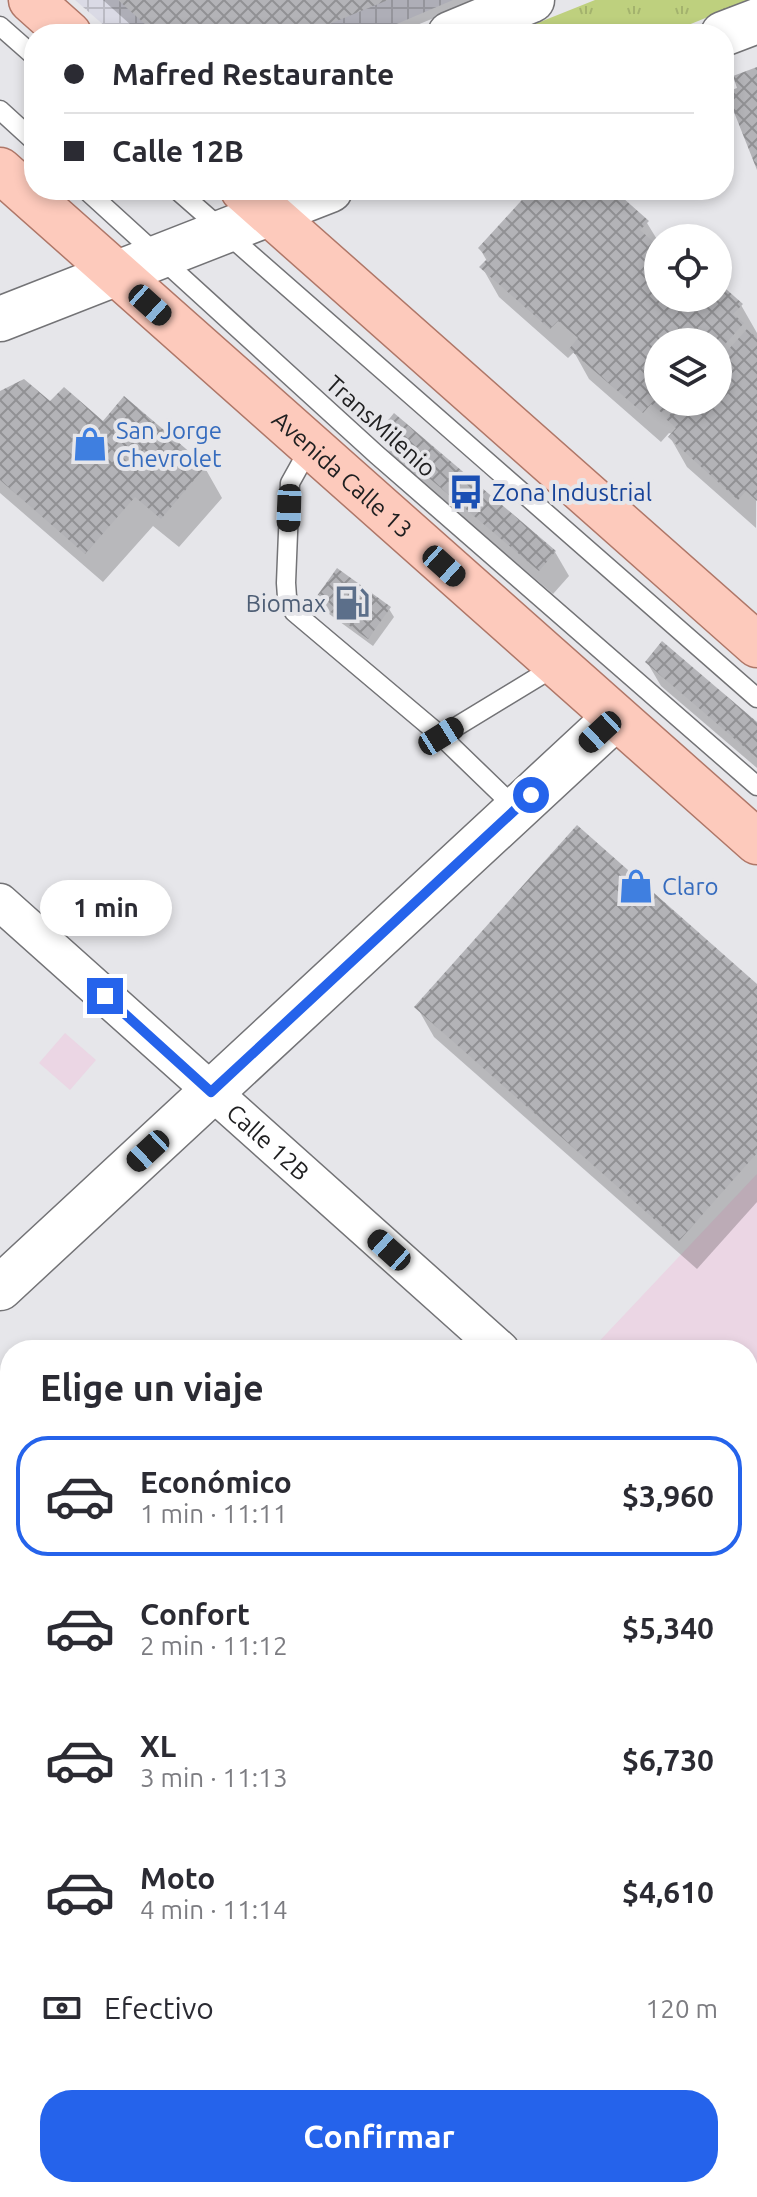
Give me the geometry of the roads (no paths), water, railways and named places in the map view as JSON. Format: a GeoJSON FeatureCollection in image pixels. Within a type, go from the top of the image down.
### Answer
{"type":"FeatureCollection","features":[{"type":"Feature","properties":{"kind":"main road"},"geometry":{"type":"LineString","coordinates":[[31,0],[58,24]]}},
{"type":"Feature","properties":{"kind":"main road","name":"Avenida Calle 13"},"geometry":{"type":"LineString","coordinates":[[0,170],[24,192]]}},
{"type":"Feature","properties":{"kind":"main road","name":"Avenida Calle 13"},"geometry":{"type":"LineString","coordinates":[[33,200],[757,842]]}},
{"type":"Feature","properties":{"kind":"main road"},"geometry":{"type":"LineString","coordinates":[[256,202],[757,645]]}},
{"type":"Feature","properties":{"kind":"street"},"geometry":{"type":"LineString","coordinates":[[474,24],[532,0]]}},
{"type":"Feature","properties":{"kind":"street"},"geometry":{"type":"LineString","coordinates":[[734,30],[757,21]]}},
{"type":"Feature","properties":{"kind":"street"},"geometry":{"type":"LineString","coordinates":[[0,319],[222,232],[256,202]]}},
{"type":"Feature","properties":{"kind":"street"},"geometry":{"type":"LineString","coordinates":[[0,1288],[615,718]]}},
{"type":"Feature","properties":{"kind":"street","name":"Calle 12B"},"geometry":{"type":"LineString","coordinates":[[0,902],[490,1340]]}},
{"type":"Feature","properties":{"kind":"lane"},"geometry":{"type":"LineString","coordinates":[[0,26],[24,47]]}},
{"type":"Feature","properties":{"kind":"lane"},"geometry":{"type":"LineString","coordinates":[[0,110],[24,132]]}},
{"type":"Feature","properties":{"kind":"lane","name":"TransMilenio"},"geometry":{"type":"LineString","coordinates":[[97,200],[377,455],[757,786]]}},
{"type":"Feature","properties":{"kind":"lane","name":"TransMilenio"},"geometry":{"type":"LineString","coordinates":[[188,200],[757,698]]}},
{"type":"Feature","properties":{"kind":"lane"},"geometry":{"type":"LineString","coordinates":[[310,447],[290,483],[287,597],[294,612],[441,736],[501,794],[514,812]]}},
{"type":"Feature","properties":{"kind":"lane"},"geometry":{"type":"LineString","coordinates":[[441,736],[556,666]]}},
{"type":"Feature","properties":{"kind":"place","name":"San Jorge Chevrolet"},"geometry":{"type":"Point","coordinates":[90,444]}},
{"type":"Feature","properties":{"kind":"place","name":"Zona Industrial"},"geometry":{"type":"Point","coordinates":[466,492]}},
{"type":"Feature","properties":{"kind":"place","name":"Biomax"},"geometry":{"type":"Point","coordinates":[352,603]}},
{"type":"Feature","properties":{"kind":"place","name":"Claro"},"geometry":{"type":"Point","coordinates":[636,886]}}]}
